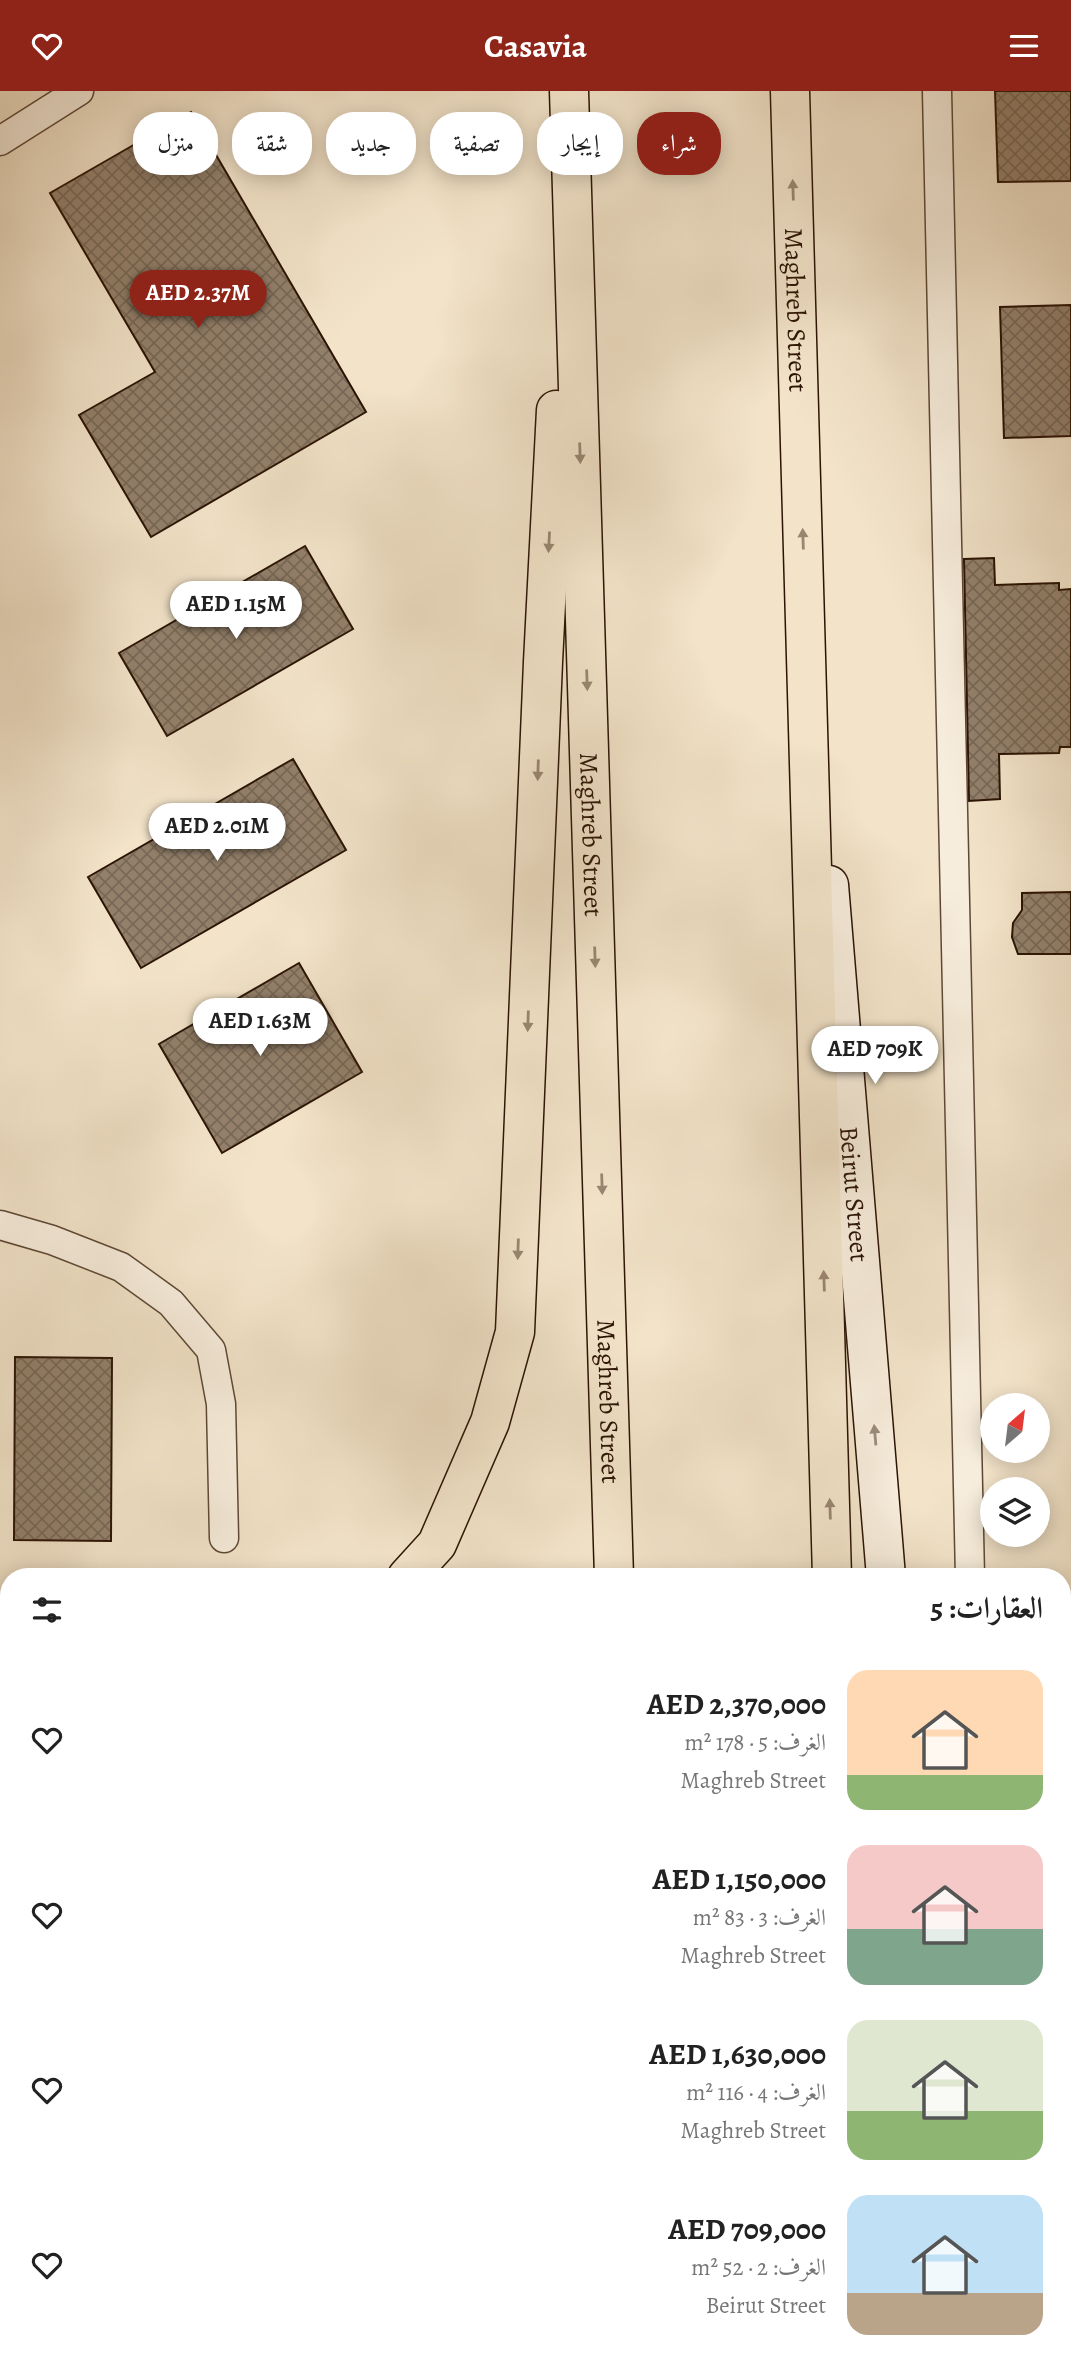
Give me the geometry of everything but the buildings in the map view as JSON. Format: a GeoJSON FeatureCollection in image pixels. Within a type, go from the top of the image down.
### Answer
{"type":"FeatureCollection","features":[{"type":"Feature","properties":{"kind":"highway","name":"Maghreb Street"},"geometry":{"type":"LineString","coordinates":[[569,91],[614,1568]]}},
{"type":"Feature","properties":{"kind":"highway","name":"Maghreb Street"},"geometry":{"type":"LineString","coordinates":[[790,91],[832,1568]]}},
{"type":"Feature","properties":{"kind":"highway"},"geometry":{"type":"LineString","coordinates":[[415,1568],[437,1544],[490,1422],[515,1332],[542,661],[558,377],[572,205]]}},
{"type":"Feature","properties":{"kind":"main road","name":"Beirut Street"},"geometry":{"type":"LineString","coordinates":[[805,600],[885,1568]]}},
{"type":"Feature","properties":{"kind":"lane"},"geometry":{"type":"LineString","coordinates":[[0,141],[79,91]]}},
{"type":"Feature","properties":{"kind":"lane"},"geometry":{"type":"LineString","coordinates":[[937,91],[970,1568]]}},
{"type":"Feature","properties":{"kind":"lane"},"geometry":{"type":"LineString","coordinates":[[0,1225],[52,1240],[121,1268],[171,1303],[211,1350],[221,1404],[224,1538]]}}]}
